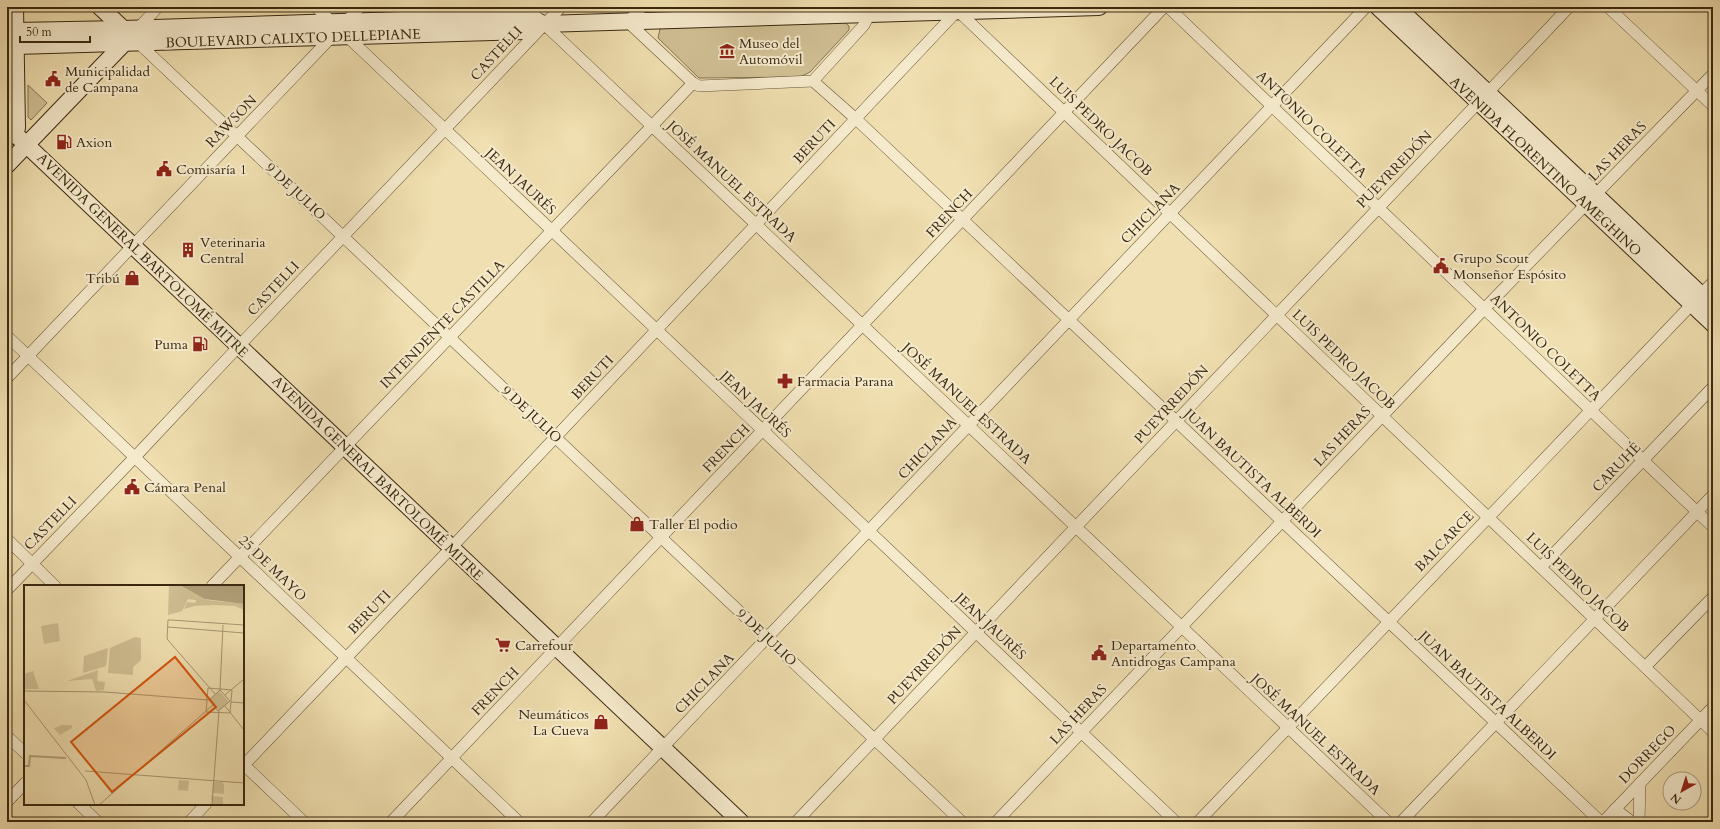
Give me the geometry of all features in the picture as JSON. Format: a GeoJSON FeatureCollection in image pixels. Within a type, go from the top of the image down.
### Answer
{"type":"FeatureCollection","features":[{"type":"Feature","properties":{"kind":"main road"},"geometry":{"type":"LineString","coordinates":[[7,165],[16,138],[17,128],[15,7]]}},
{"type":"Feature","properties":{"kind":"main road","name":"9 DE JULIO"},"geometry":{"type":"LineString","coordinates":[[100,7],[132,36]]}},
{"type":"Feature","properties":{"kind":"main road","name":"BOULEVARD CALIXTO DELLEPIANE"},"geometry":{"type":"LineString","coordinates":[[15,39],[339,29],[524,16],[544,24],[628,22],[867,10],[1099,7]]}},
{"type":"Feature","properties":{"kind":"main road","name":"AVENIDA FLORENTINO AMEGHINO"},"geometry":{"type":"LineString","coordinates":[[1378,7],[1483,97],[1591,199],[1696,299],[1713,324]]}},
{"type":"Feature","properties":{"kind":"main road","name":"AVENIDA FLORENTINO AMEGHINO"},"geometry":{"type":"LineString","coordinates":[[1397,7],[1483,97]]}},
{"type":"Feature","properties":{"kind":"main road"},"geometry":{"type":"LineString","coordinates":[[16,138],[132,36]]}},
{"type":"Feature","properties":{"kind":"main road","name":"AVENIDA GENERAL BARTOLOMÉ MITRE"},"geometry":{"type":"LineString","coordinates":[[16,138],[132,245],[741,822]]}},
{"type":"Feature","properties":{"kind":"main road","name":"AVENIDA FLORENTINO AMEGHINO"},"geometry":{"type":"LineString","coordinates":[[1696,299],[1713,306]]}},
{"type":"Feature","properties":{"kind":"street"},"geometry":{"type":"LineString","coordinates":[[132,36],[158,7]]}},
{"type":"Feature","properties":{"kind":"street","name":"JEAN JAURÉS"},"geometry":{"type":"LineString","coordinates":[[316,7],[1176,822]]}},
{"type":"Feature","properties":{"kind":"street","name":"RAWSON"},"geometry":{"type":"LineString","coordinates":[[7,378],[360,7]]}},
{"type":"Feature","properties":{"kind":"street","name":"JOSÉ MANUEL ESTRADA"},"geometry":{"type":"LineString","coordinates":[[526,7],[1388,822]]}},
{"type":"Feature","properties":{"kind":"street","name":"CASTELLI"},"geometry":{"type":"LineString","coordinates":[[7,590],[561,7]]}},
{"type":"Feature","properties":{"kind":"street"},"geometry":{"type":"LineString","coordinates":[[642,7],[628,22],[693,83],[699,86],[813,81],[864,25],[867,10]]}},
{"type":"Feature","properties":{"kind":"street","name":"ANTONIO COLETTA"},"geometry":{"type":"LineString","coordinates":[[1166,7],[1272,106],[1713,527]]}},
{"type":"Feature","properties":{"kind":"street","name":"FRENCH"},"geometry":{"type":"LineString","coordinates":[[391,822],[1166,7]]}},
{"type":"Feature","properties":{"kind":"street","name":"CHICLANA"},"geometry":{"type":"LineString","coordinates":[[592,822],[1366,7]]}},
{"type":"Feature","properties":{"kind":"street","name":"PUEYRREDÓN"},"geometry":{"type":"LineString","coordinates":[[796,822],[1276,314],[1569,7]]}},
{"type":"Feature","properties":{"kind":"street"},"geometry":{"type":"LineString","coordinates":[[1608,7],[1713,106]]}},
{"type":"Feature","properties":{"kind":"street","name":"LUIS PEDRO JACOB"},"geometry":{"type":"LineString","coordinates":[[958,8],[1170,213],[1713,732]]}},
{"type":"Feature","properties":{"kind":"street","name":"BERUTI"},"geometry":{"type":"LineString","coordinates":[[244,764],[556,437],[856,119],[958,8]]}},
{"type":"Feature","properties":{"kind":"street","name":"9 DE JULIO"},"geometry":{"type":"LineString","coordinates":[[132,36],[962,822]]}},
{"type":"Feature","properties":{"kind":"street","name":"LAS HERAS"},"geometry":{"type":"LineString","coordinates":[[996,822],[1484,308],[1713,74]]}},
{"type":"Feature","properties":{"kind":"street","name":"JUAN BAUTISTA ALBERDI"},"geometry":{"type":"LineString","coordinates":[[813,81],[856,119],[1388,622],[1602,822]]}},
{"type":"Feature","properties":{"kind":"street","name":"INTENDENTE CASTILLA"},"geometry":{"type":"LineString","coordinates":[[213,585],[693,83]]}},
{"type":"Feature","properties":{"kind":"street","name":"BALCARCE"},"geometry":{"type":"LineString","coordinates":[[1198,822],[1713,282]]}},
{"type":"Feature","properties":{"kind":"street","name":"25 DE MAYO"},"geometry":{"type":"LineString","coordinates":[[7,336],[519,822]]}},
{"type":"Feature","properties":{"kind":"street","name":"CARUHÉ"},"geometry":{"type":"LineString","coordinates":[[1541,567],[1713,387]]}},
{"type":"Feature","properties":{"kind":"street"},"geometry":{"type":"LineString","coordinates":[[1401,822],[1713,495]]}},
{"type":"Feature","properties":{"kind":"street"},"geometry":{"type":"LineString","coordinates":[[7,539],[54,585]]}},
{"type":"Feature","properties":{"kind":"street"},"geometry":{"type":"LineString","coordinates":[[1645,667],[1713,598]]}},
{"type":"Feature","properties":{"kind":"street","name":"DORREGO"},"geometry":{"type":"LineString","coordinates":[[1602,822],[1713,707]]}},
{"type":"Feature","properties":{"kind":"street"},"geometry":{"type":"LineString","coordinates":[[7,736],[24,752]]}},
{"type":"Feature","properties":{"kind":"street"},"geometry":{"type":"LineString","coordinates":[[244,766],[304,822]]}},
{"type":"Feature","properties":{"kind":"street"},"geometry":{"type":"LineString","coordinates":[[7,802],[24,784]]}},
{"type":"Feature","properties":{"kind":"street"},"geometry":{"type":"LineString","coordinates":[[1639,822],[1640,784]]}},
{"type":"Feature","properties":{"kind":"street"},"geometry":{"type":"LineString","coordinates":[[80,805],[98,822]]}},
{"type":"Feature","properties":{"kind":"street"},"geometry":{"type":"LineString","coordinates":[[189,822],[205,805]]}},
{"type":"Feature","properties":{"kind":"street"},"geometry":{"type":"LineString","coordinates":[[1615,809],[1632,822]]}},
{"type":"Feature","properties":{"kind":"shaded area"},"geometry":{"type":"Polygon","coordinates":[[[7,7],[11,7],[11,121],[7,129],[7,7]]]}},
{"type":"Feature","properties":{"kind":"shaded area"},"geometry":{"type":"Polygon","coordinates":[[[657,7],[819,7],[662,11],[657,7]]]}},
{"type":"Feature","properties":{"kind":"shaded area"},"geometry":{"type":"Polygon","coordinates":[[[844,22],[849,26],[849,30],[810,72],[800,77],[699,78],[658,38],[660,29],[663,28],[844,22]]]}},
{"type":"Feature","properties":{"kind":"shaded area"},"geometry":{"type":"Polygon","coordinates":[[[28,85],[47,103],[31,120],[28,117],[28,85]]]}},
{"type":"Feature","properties":{"kind":"place","name":"Museo del Automóvil"},"geometry":{"type":"Point","coordinates":[727,51]}},
{"type":"Feature","properties":{"kind":"place","name":"Municipalidad de Campana"},"geometry":{"type":"Point","coordinates":[53,79]}},
{"type":"Feature","properties":{"kind":"place","name":"Axion"},"geometry":{"type":"Point","coordinates":[64,142]}},
{"type":"Feature","properties":{"kind":"place","name":"Comisaría 1"},"geometry":{"type":"Point","coordinates":[164,169]}},
{"type":"Feature","properties":{"kind":"place","name":"Veterinaria Central"},"geometry":{"type":"Point","coordinates":[188,250]}},
{"type":"Feature","properties":{"kind":"place","name":"Grupo Scout Monseñor Espósito"},"geometry":{"type":"Point","coordinates":[1441,266]}},
{"type":"Feature","properties":{"kind":"place","name":"Tribú"},"geometry":{"type":"Point","coordinates":[132,278]}},
{"type":"Feature","properties":{"kind":"place","name":"Puma"},"geometry":{"type":"Point","coordinates":[200,344]}},
{"type":"Feature","properties":{"kind":"place","name":"Farmacia Parana"},"geometry":{"type":"Point","coordinates":[785,381]}},
{"type":"Feature","properties":{"kind":"place","name":"Cámara Penal"},"geometry":{"type":"Point","coordinates":[132,487]}},
{"type":"Feature","properties":{"kind":"place","name":"Taller El podio"},"geometry":{"type":"Point","coordinates":[637,524]}},
{"type":"Feature","properties":{"kind":"place","name":"Carrefour"},"geometry":{"type":"Point","coordinates":[503,645]}},
{"type":"Feature","properties":{"kind":"place","name":"Departamento Antidrogas Campana"},"geometry":{"type":"Point","coordinates":[1099,653]}},
{"type":"Feature","properties":{"kind":"place","name":"Neumáticos La Cueva"},"geometry":{"type":"Point","coordinates":[601,722]}}]}
